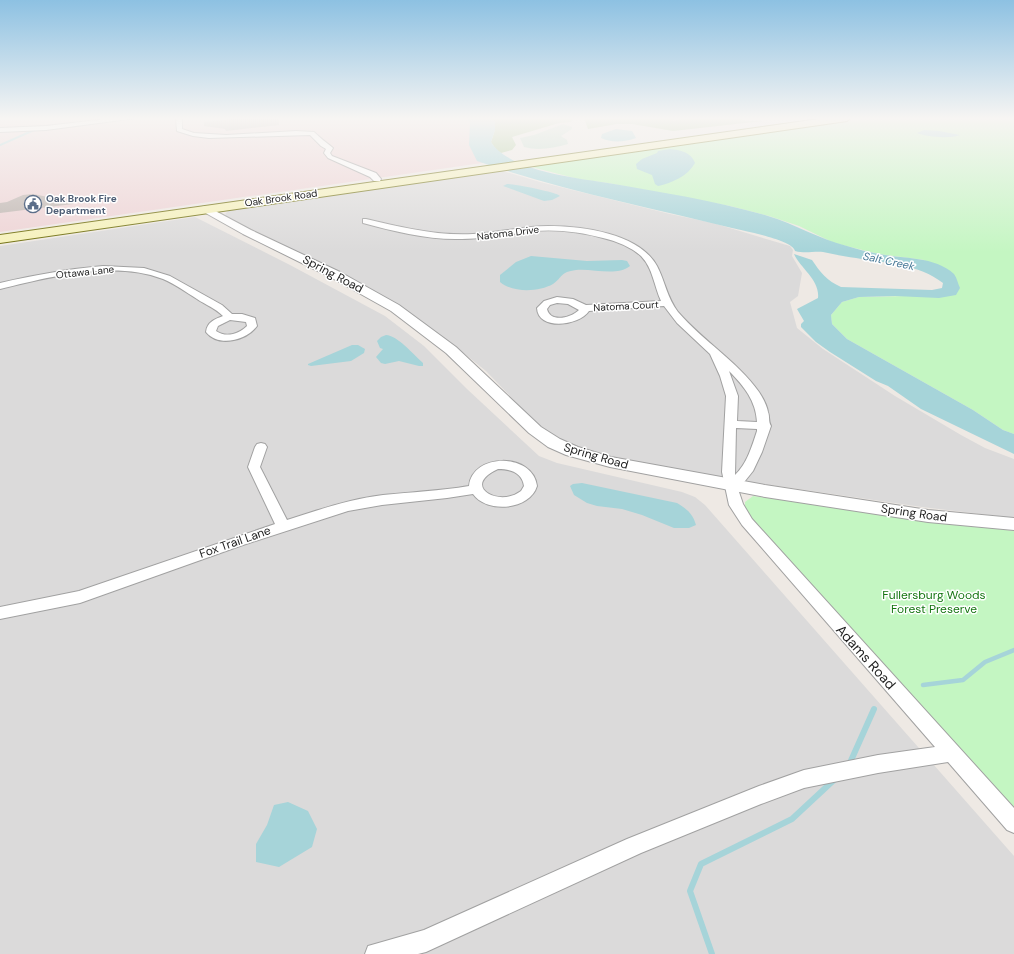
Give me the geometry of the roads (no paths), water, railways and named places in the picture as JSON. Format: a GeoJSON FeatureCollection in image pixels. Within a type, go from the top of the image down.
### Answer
{"type":"FeatureCollection","features":[{"type":"Feature","properties":{"kind":"main road","name":"Oak Brook Road"},"geometry":{"type":"LineString","coordinates":[[0,234],[204,207],[501,163]]}},
{"type":"Feature","properties":{"kind":"main road","name":"Oak Brook Road"},"geometry":{"type":"LineString","coordinates":[[0,239],[377,179],[530,163]]}},
{"type":"Feature","properties":{"kind":"street"},"geometry":{"type":"LineString","coordinates":[[343,163],[373,175],[377,179]]}},
{"type":"Feature","properties":{"kind":"street","name":"Spring Road"},"geometry":{"type":"LineString","coordinates":[[204,207],[247,232],[336,275],[408,317],[451,350],[535,430],[562,447],[572,451],[610,462],[702,480],[928,516],[1014,524]]}},
{"type":"Feature","properties":{"kind":"street","name":"Natoma Drive"},"geometry":{"type":"LineString","coordinates":[[366,221],[415,232],[452,237],[486,236],[538,228],[570,229],[597,234],[629,245],[645,256],[653,266],[667,303],[692,332],[746,381],[755,395],[765,426]]}},
{"type":"Feature","properties":{"kind":"street","name":"Ottawa Lane"},"geometry":{"type":"LineString","coordinates":[[0,286],[99,269],[132,270],[152,273],[173,281],[221,310],[229,318]]}},
{"type":"Feature","properties":{"kind":"street","name":"Natoma Court"},"geometry":{"type":"LineString","coordinates":[[584,308],[667,303]]}},
{"type":"Feature","properties":{"kind":"street","name":"Natoma Drive"},"geometry":{"type":"LineString","coordinates":[[715,353],[730,386],[732,396],[728,472],[731,484]]}},
{"type":"Feature","properties":{"kind":"street"},"geometry":{"type":"LineString","coordinates":[[731,424],[765,426],[764,437],[749,463],[746,473],[739,480],[731,484]]}},
{"type":"Feature","properties":{"kind":"street"},"geometry":{"type":"LineString","coordinates":[[261,447],[254,467],[284,526]]}},
{"type":"Feature","properties":{"kind":"street","name":"Adams Road"},"geometry":{"type":"LineString","coordinates":[[731,484],[733,498],[747,522],[1014,823]]}},
{"type":"Feature","properties":{"kind":"street","name":"Fox Trail Lane"},"geometry":{"type":"LineString","coordinates":[[0,613],[80,597],[284,526],[355,504],[410,496],[446,494],[475,489]]}},
{"type":"Feature","properties":{"kind":"street"},"geometry":{"type":"LineString","coordinates":[[376,954],[402,950],[426,941],[634,846],[759,795],[804,779],[878,764],[952,753]]}},
{"type":"Feature","properties":{"kind":"water","name":"Salt Creek"},"geometry":{"type":"Polygon","coordinates":[[[482,163],[519,163],[545,172],[708,201],[778,219],[837,243],[888,256],[928,261],[946,268],[956,277],[960,288],[956,295],[939,298],[895,296],[859,297],[842,302],[831,315],[832,324],[847,339],[973,410],[1003,430],[1014,434],[1014,454],[921,409],[888,386],[876,381],[830,352],[816,342],[801,327],[801,324],[804,321],[797,309],[818,298],[818,292],[813,280],[794,254],[812,260],[824,276],[841,287],[932,290],[942,288],[943,283],[934,277],[913,268],[901,265],[823,252],[795,251],[786,243],[767,236],[604,198],[482,163]]]}},
{"type":"Feature","properties":{"kind":"water"},"geometry":{"type":"Polygon","coordinates":[[[638,163],[695,163],[684,175],[669,183],[658,186],[655,184],[652,175],[637,169],[636,164],[638,163]]]}},
{"type":"Feature","properties":{"kind":"water"},"geometry":{"type":"Polygon","coordinates":[[[507,184],[543,190],[560,196],[552,200],[544,201],[503,186],[507,184]]]}},
{"type":"Feature","properties":{"kind":"water"},"geometry":{"type":"Polygon","coordinates":[[[531,256],[587,261],[622,260],[627,261],[630,266],[611,272],[576,270],[567,272],[553,284],[534,290],[519,290],[505,286],[500,282],[500,275],[516,262],[531,256]]]}},
{"type":"Feature","properties":{"kind":"water"},"geometry":{"type":"Polygon","coordinates":[[[386,335],[395,338],[405,346],[423,363],[423,366],[399,361],[385,364],[381,363],[376,357],[383,349],[380,348],[377,341],[386,335]]]}},
{"type":"Feature","properties":{"kind":"water"},"geometry":{"type":"Polygon","coordinates":[[[352,345],[358,345],[365,349],[364,353],[351,361],[311,366],[308,365],[308,364],[352,345]]]}},
{"type":"Feature","properties":{"kind":"water"},"geometry":{"type":"Polygon","coordinates":[[[582,483],[677,503],[689,512],[696,525],[689,528],[674,528],[642,515],[622,509],[597,506],[587,503],[574,495],[570,486],[573,484],[582,483]]]}},
{"type":"Feature","properties":{"kind":"water"},"geometry":{"type":"Polygon","coordinates":[[[288,802],[308,811],[317,829],[312,847],[279,867],[256,862],[256,844],[267,825],[274,805],[288,802]]]}},
{"type":"Feature","properties":{"kind":"waterway"},"geometry":{"type":"LineString","coordinates":[[923,685],[963,680],[985,662],[1014,650]]}},
{"type":"Feature","properties":{"kind":"waterway"},"geometry":{"type":"LineString","coordinates":[[849,765],[874,709]]}},
{"type":"Feature","properties":{"kind":"waterway"},"geometry":{"type":"LineString","coordinates":[[712,954],[690,891],[701,864],[792,819],[835,779]]}},
{"type":"Feature","properties":{"kind":"place","name":"Oak Brook Fire Department"},"geometry":{"type":"Point","coordinates":[33,204]}},
{"type":"Feature","properties":{"kind":"park label","name":"Fullersburg Woods Forest Preserve"},"geometry":{"type":"Point","coordinates":[934,602]}}]}
